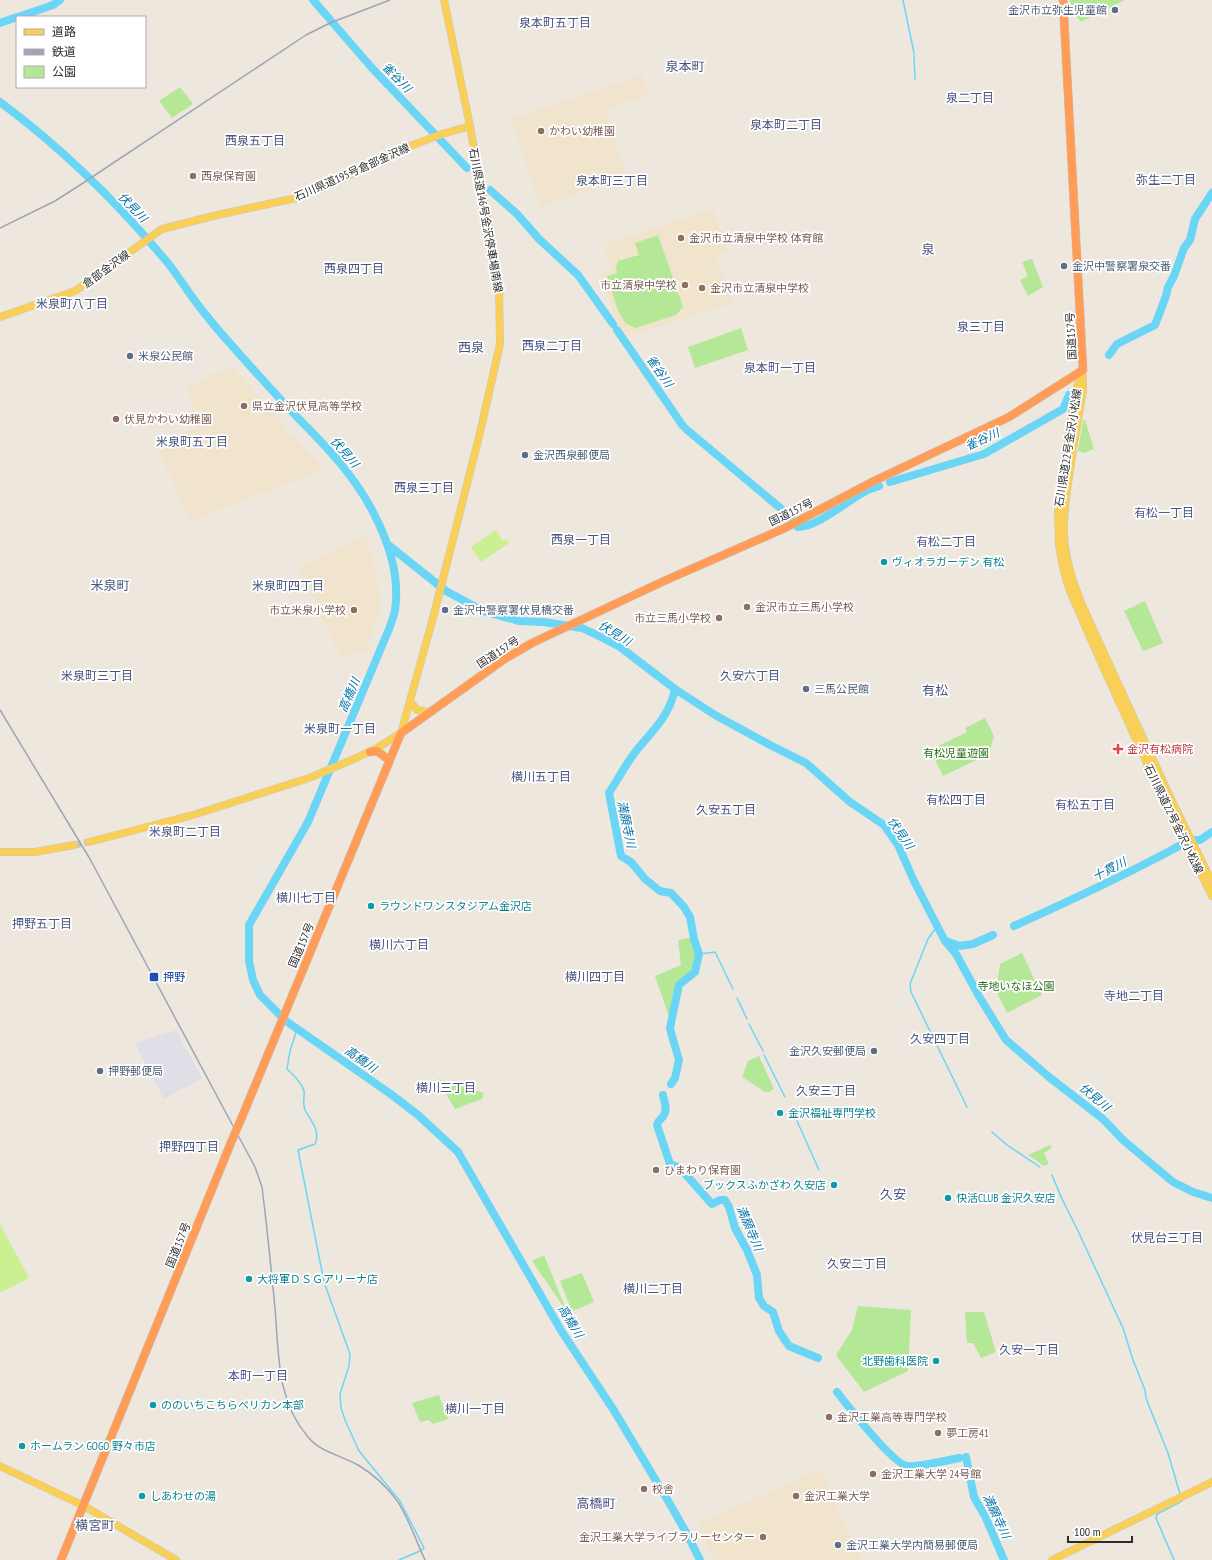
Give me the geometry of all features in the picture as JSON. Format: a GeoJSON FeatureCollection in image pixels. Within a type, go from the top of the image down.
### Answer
{"type":"FeatureCollection","features":[{"type":"Feature","properties":{"kind":"highway","name":"国道157号"},"geometry":{"type":"LineString","coordinates":[[61,1560],[230,1145],[401,733],[503,660],[547,636],[817,512],[872,482],[1008,417],[1084,370],[1063,0]]}},
{"type":"Feature","properties":{"kind":"highway"},"geometry":{"type":"LineString","coordinates":[[370,752],[378,751],[389,760]]}},
{"type":"Feature","properties":{"kind":"main road","name":"石川県道146号金沢停車場南線"},"geometry":{"type":"LineString","coordinates":[[410,701],[437,601],[500,344],[499,286],[470,126],[444,0]]}},
{"type":"Feature","properties":{"kind":"main road","name":"石川県道195号倉部金沢線"},"geometry":{"type":"LineString","coordinates":[[162,229],[296,198],[356,172],[400,150],[470,126]]}},
{"type":"Feature","properties":{"kind":"main road","name":"倉部金沢線"},"geometry":{"type":"LineString","coordinates":[[0,317],[75,291],[162,229]]}},
{"type":"Feature","properties":{"kind":"main road","name":"石川県道22号金沢小松線"},"geometry":{"type":"LineString","coordinates":[[1084,370],[1083,391],[1067,490],[1064,520],[1067,559],[1074,585],[1082,605],[1171,799],[1212,896]]}},
{"type":"Feature","properties":{"kind":"main road"},"geometry":{"type":"LineString","coordinates":[[410,701],[417,710],[429,712]]}},
{"type":"Feature","properties":{"kind":"main road"},"geometry":{"type":"LineString","coordinates":[[89,842],[193,815],[311,777],[370,752],[401,733],[410,701]]}},
{"type":"Feature","properties":{"kind":"main road","name":"石川県道22号金沢小松線"},"geometry":{"type":"LineString","coordinates":[[1189,843],[1212,882]]}},
{"type":"Feature","properties":{"kind":"main road"},"geometry":{"type":"LineString","coordinates":[[0,852],[35,852],[74,845]]}},
{"type":"Feature","properties":{"kind":"main road"},"geometry":{"type":"LineString","coordinates":[[0,1466],[84,1506],[176,1560]]}},
{"type":"Feature","properties":{"kind":"main road"},"geometry":{"type":"LineString","coordinates":[[1052,1560],[1212,1482]]}},
{"type":"Feature","properties":{"kind":"shaded area"},"geometry":{"type":"Polygon","coordinates":[[[643,75],[650,94],[605,109],[627,178],[542,206],[540,205],[511,118],[643,75]]]}},
{"type":"Feature","properties":{"kind":"shaded area"},"geometry":{"type":"Polygon","coordinates":[[[713,209],[727,251],[716,256],[732,301],[730,304],[627,337],[613,313],[601,277],[602,273],[611,270],[604,246],[605,244],[713,209]]]}},
{"type":"Feature","properties":{"kind":"shaded area"},"geometry":{"type":"Polygon","coordinates":[[[232,367],[283,424],[285,431],[324,467],[265,495],[263,491],[192,522],[157,449],[158,446],[203,425],[186,388],[214,373],[232,367]]]}},
{"type":"Feature","properties":{"kind":"shaded area"},"geometry":{"type":"Polygon","coordinates":[[[365,536],[373,559],[378,589],[380,591],[378,619],[374,622],[374,634],[371,635],[369,639],[370,641],[366,651],[340,657],[298,567],[365,536]]]}},
{"type":"Feature","properties":{"kind":"shaded area"},"geometry":{"type":"Polygon","coordinates":[[[176,1030],[202,1078],[164,1099],[136,1046],[136,1043],[176,1030]]]}},
{"type":"Feature","properties":{"kind":"shaded area","name":"金沢工業大学"},"geometry":{"type":"Polygon","coordinates":[[[820,1469],[862,1560],[715,1560],[698,1524],[820,1469]]]}},
{"type":"Feature","properties":{"kind":"green space"},"geometry":{"type":"Polygon","coordinates":[[[1069,0],[1125,0],[1081,22],[1076,16],[1069,0]]]}},
{"type":"Feature","properties":{"kind":"green space"},"geometry":{"type":"Polygon","coordinates":[[[180,87],[193,104],[172,118],[159,101],[180,87]]]}},
{"type":"Feature","properties":{"kind":"green space"},"geometry":{"type":"Polygon","coordinates":[[[658,235],[683,307],[676,315],[635,328],[625,323],[618,311],[607,276],[617,273],[616,268],[618,261],[639,255],[635,243],[658,235]]]}},
{"type":"Feature","properties":{"kind":"green space"},"geometry":{"type":"Polygon","coordinates":[[[1032,259],[1043,287],[1028,296],[1020,280],[1028,276],[1022,262],[1032,259]]]}},
{"type":"Feature","properties":{"kind":"green space"},"geometry":{"type":"Polygon","coordinates":[[[741,328],[748,350],[695,368],[688,347],[741,328]]]}},
{"type":"Feature","properties":{"kind":"green space"},"geometry":{"type":"Polygon","coordinates":[[[1083,420],[1085,420],[1094,449],[1084,453],[1078,451],[1083,420]]]}},
{"type":"Feature","properties":{"kind":"green space"},"geometry":{"type":"Polygon","coordinates":[[[496,530],[503,541],[506,539],[509,543],[481,562],[471,547],[496,530]]]}},
{"type":"Feature","properties":{"kind":"green space"},"geometry":{"type":"Polygon","coordinates":[[[1145,601],[1163,643],[1143,651],[1124,611],[1145,601]]]}},
{"type":"Feature","properties":{"kind":"green space","name":"有松児童遊園"},"geometry":{"type":"Polygon","coordinates":[[[985,718],[994,736],[989,754],[943,776],[930,750],[967,732],[965,728],[985,718]]]}},
{"type":"Feature","properties":{"kind":"green space"},"geometry":{"type":"Polygon","coordinates":[[[689,938],[696,949],[697,959],[689,973],[678,984],[669,1017],[655,976],[681,965],[678,940],[689,938]]]}},
{"type":"Feature","properties":{"kind":"green space","name":"寺地いなほ公園"},"geometry":{"type":"Polygon","coordinates":[[[1022,953],[1042,995],[1007,1013],[996,991],[1000,964],[1022,953]]]}},
{"type":"Feature","properties":{"kind":"green space"},"geometry":{"type":"Polygon","coordinates":[[[759,1056],[774,1089],[769,1092],[765,1092],[742,1077],[748,1061],[759,1056]]]}},
{"type":"Feature","properties":{"kind":"green space"},"geometry":{"type":"Polygon","coordinates":[[[437,1079],[484,1093],[482,1099],[455,1109],[437,1079]]]}},
{"type":"Feature","properties":{"kind":"green space"},"geometry":{"type":"Polygon","coordinates":[[[1050,1145],[1052,1148],[1044,1153],[1049,1164],[1044,1166],[1028,1155],[1050,1145]]]}},
{"type":"Feature","properties":{"kind":"green space"},"geometry":{"type":"Polygon","coordinates":[[[0,1224],[29,1278],[0,1293],[0,1224]]]}},
{"type":"Feature","properties":{"kind":"green space"},"geometry":{"type":"Polygon","coordinates":[[[544,1255],[567,1312],[532,1261],[544,1255]]]}},
{"type":"Feature","properties":{"kind":"green space"},"geometry":{"type":"Polygon","coordinates":[[[582,1273],[594,1302],[572,1311],[560,1281],[582,1273]]]}},
{"type":"Feature","properties":{"kind":"green space"},"geometry":{"type":"Polygon","coordinates":[[[858,1306],[911,1310],[908,1371],[864,1392],[836,1355],[852,1330],[858,1306]]]}},
{"type":"Feature","properties":{"kind":"green space"},"geometry":{"type":"Polygon","coordinates":[[[965,1312],[984,1312],[996,1352],[981,1358],[973,1343],[967,1343],[965,1312]]]}},
{"type":"Feature","properties":{"kind":"green space"},"geometry":{"type":"Polygon","coordinates":[[[439,1395],[448,1419],[433,1424],[429,1420],[420,1422],[412,1403],[439,1395]]]}},
{"type":"Feature","properties":{"kind":"waterway","name":"雀谷川"},"geometry":{"type":"LineString","coordinates":[[21,16],[53,5],[60,0]]}},
{"type":"Feature","properties":{"kind":"waterway","name":"雀谷川"},"geometry":{"type":"LineString","coordinates":[[313,0],[372,68],[467,168]]}},
{"type":"Feature","properties":{"kind":"waterway"},"geometry":{"type":"LineString","coordinates":[[903,0],[914,53]]}},
{"type":"Feature","properties":{"kind":"waterway","name":"雀谷川"},"geometry":{"type":"LineString","coordinates":[[0,23],[16,17]]}},
{"type":"Feature","properties":{"kind":"waterway"},"geometry":{"type":"LineString","coordinates":[[914,55],[915,79]]}},
{"type":"Feature","properties":{"kind":"waterway","name":"高橋川"},"geometry":{"type":"LineString","coordinates":[[0,102],[67,157],[129,218],[171,267],[219,331],[349,474],[374,514],[389,548],[395,573],[396,598],[394,615],[308,822],[249,925],[249,961],[253,980],[260,995],[286,1021],[392,1095],[418,1115],[458,1152],[562,1332],[613,1409],[667,1499],[700,1560]]}},
{"type":"Feature","properties":{"kind":"waterway","name":"雀谷川"},"geometry":{"type":"LineString","coordinates":[[490,190],[517,214],[539,239],[578,275],[613,324]]}},
{"type":"Feature","properties":{"kind":"waterway","name":"雀谷川"},"geometry":{"type":"LineString","coordinates":[[1109,355],[1117,344],[1155,325],[1168,287],[1174,276],[1184,248],[1190,240],[1195,219],[1212,193]]}},
{"type":"Feature","properties":{"kind":"waterway","name":"雀谷川"},"geometry":{"type":"LineString","coordinates":[[617,330],[683,426]]}},
{"type":"Feature","properties":{"kind":"waterway","name":"雀谷川"},"geometry":{"type":"LineString","coordinates":[[890,482],[984,454],[1063,409],[1069,395]]}},
{"type":"Feature","properties":{"kind":"waterway","name":"雀谷川"},"geometry":{"type":"LineString","coordinates":[[686,429],[791,517]]}},
{"type":"Feature","properties":{"kind":"waterway","name":"雀谷川"},"geometry":{"type":"LineString","coordinates":[[798,527],[814,523],[864,492],[879,486]]}},
{"type":"Feature","properties":{"kind":"waterway","name":"伏見川"},"geometry":{"type":"LineString","coordinates":[[387,544],[446,591],[483,611],[519,621],[544,622],[582,628],[603,638],[620,647],[675,689],[715,715],[806,763],[850,802],[884,825],[898,845],[914,881],[945,941],[956,954],[980,998],[1006,1040],[1049,1077],[1103,1119],[1123,1140],[1173,1182],[1193,1192],[1212,1198]]}},
{"type":"Feature","properties":{"kind":"waterway","name":"満願寺川"},"geometry":{"type":"LineString","coordinates":[[671,1084],[675,1078],[679,1060],[670,1029],[679,985],[695,972],[699,954],[694,939],[690,917],[684,907],[671,893],[660,891],[645,879],[631,862],[621,856],[609,793],[632,756],[660,723],[669,708],[675,689]]}},
{"type":"Feature","properties":{"kind":"waterway","name":"十貫川"},"geometry":{"type":"LineString","coordinates":[[1014,926],[1146,864],[1182,845],[1191,841],[1200,840],[1212,832]]}},
{"type":"Feature","properties":{"kind":"waterway"},"geometry":{"type":"LineString","coordinates":[[938,925],[928,939],[910,984],[911,992],[967,1107]]}},
{"type":"Feature","properties":{"kind":"waterway","name":"十貫川"},"geometry":{"type":"LineString","coordinates":[[946,941],[959,946],[973,944],[993,935]]}},
{"type":"Feature","properties":{"kind":"waterway"},"geometry":{"type":"LineString","coordinates":[[699,954],[715,952],[733,989]]}},
{"type":"Feature","properties":{"kind":"waterway"},"geometry":{"type":"LineString","coordinates":[[737,998],[747,1019]]}},
{"type":"Feature","properties":{"kind":"waterway"},"geometry":{"type":"LineString","coordinates":[[749,1024],[763,1051]]}},
{"type":"Feature","properties":{"kind":"waterway"},"geometry":{"type":"LineString","coordinates":[[297,1029],[290,1051],[287,1069],[297,1079],[303,1088],[304,1107],[317,1135],[315,1144],[298,1150],[324,1282],[350,1354],[349,1366],[340,1394],[341,1408],[359,1451],[400,1501],[424,1548],[422,1550]]}},
{"type":"Feature","properties":{"kind":"waterway"},"geometry":{"type":"LineString","coordinates":[[764,1055],[785,1097]]}},
{"type":"Feature","properties":{"kind":"waterway","name":"満願寺川"},"geometry":{"type":"LineString","coordinates":[[663,1095],[666,1110],[657,1125],[670,1164],[680,1168],[712,1204],[720,1200],[725,1200],[729,1207],[735,1228],[747,1250],[757,1275],[759,1298],[764,1306],[773,1312],[779,1331],[789,1346],[818,1358]]}},
{"type":"Feature","properties":{"kind":"waterway"},"geometry":{"type":"LineString","coordinates":[[791,1109],[794,1116]]}},
{"type":"Feature","properties":{"kind":"waterway"},"geometry":{"type":"LineString","coordinates":[[797,1121],[819,1170]]}},
{"type":"Feature","properties":{"kind":"waterway"},"geometry":{"type":"LineString","coordinates":[[992,1132],[1007,1145],[1040,1167]]}},
{"type":"Feature","properties":{"kind":"waterway"},"geometry":{"type":"LineString","coordinates":[[1052,1175],[1123,1328],[1133,1360],[1145,1390],[1146,1398],[1168,1453],[1180,1494]]}},
{"type":"Feature","properties":{"kind":"waterway","name":"満願寺川"},"geometry":{"type":"LineString","coordinates":[[837,1392],[870,1433],[900,1463],[907,1466],[917,1466],[959,1458]]}},
{"type":"Feature","properties":{"kind":"waterway","name":"満願寺川"},"geometry":{"type":"LineString","coordinates":[[966,1457],[974,1497],[985,1516],[1004,1560]]}},
{"type":"Feature","properties":{"kind":"waterway"},"geometry":{"type":"LineString","coordinates":[[1174,1560],[1156,1518],[1157,1514],[1182,1500]]}},
{"type":"Feature","properties":{"kind":"waterway"},"geometry":{"type":"LineString","coordinates":[[399,1560],[420,1551]]}},
{"type":"Feature","properties":{"kind":"tunnel"},"geometry":{"type":"LineString","coordinates":[[74,845],[89,842]]}},
{"type":"Feature","properties":{"kind":"railway"},"geometry":{"type":"LineString","coordinates":[[0,228],[55,201],[306,35],[330,23],[390,0]]}},
{"type":"Feature","properties":{"kind":"railway"},"geometry":{"type":"LineString","coordinates":[[0,710],[90,859],[255,1167],[262,1187],[281,1376],[290,1408],[298,1423],[313,1442],[325,1450],[358,1465],[375,1477],[390,1492],[406,1516],[425,1560]]}},
{"type":"Feature","properties":{"kind":"place","name":"金沢市立弥生児童館"},"geometry":{"type":"Point","coordinates":[1115,10]}},
{"type":"Feature","properties":{"kind":"place","name":"かわい幼稚園"},"geometry":{"type":"Point","coordinates":[541,131]}},
{"type":"Feature","properties":{"kind":"place","name":"西泉保育園"},"geometry":{"type":"Point","coordinates":[193,176]}},
{"type":"Feature","properties":{"kind":"place","name":"金沢市立清泉中学校 体育館"},"geometry":{"type":"Point","coordinates":[681,238]}},
{"type":"Feature","properties":{"kind":"place","name":"金沢中警察署泉交番"},"geometry":{"type":"Point","coordinates":[1064,266]}},
{"type":"Feature","properties":{"kind":"place","name":"市立清泉中学校"},"geometry":{"type":"Point","coordinates":[685,285]}},
{"type":"Feature","properties":{"kind":"place","name":"金沢市立清泉中学校"},"geometry":{"type":"Point","coordinates":[702,288]}},
{"type":"Feature","properties":{"kind":"place","name":"米泉公民館"},"geometry":{"type":"Point","coordinates":[130,356]}},
{"type":"Feature","properties":{"kind":"place","name":"県立金沢伏見高等学校"},"geometry":{"type":"Point","coordinates":[244,406]}},
{"type":"Feature","properties":{"kind":"place","name":"伏見かわい幼稚園"},"geometry":{"type":"Point","coordinates":[116,419]}},
{"type":"Feature","properties":{"kind":"place","name":"金沢西泉郵便局"},"geometry":{"type":"Point","coordinates":[525,455]}},
{"type":"Feature","properties":{"kind":"place","name":"ヴィオラガーデン 有松"},"geometry":{"type":"Point","coordinates":[884,562]}},
{"type":"Feature","properties":{"kind":"place","name":"金沢市立三馬小学校"},"geometry":{"type":"Point","coordinates":[747,607]}},
{"type":"Feature","properties":{"kind":"place","name":"市立米泉小学校"},"geometry":{"type":"Point","coordinates":[354,610]}},
{"type":"Feature","properties":{"kind":"place","name":"金沢中警察署伏見橋交番"},"geometry":{"type":"Point","coordinates":[445,610]}},
{"type":"Feature","properties":{"kind":"place","name":"市立三馬小学校"},"geometry":{"type":"Point","coordinates":[719,618]}},
{"type":"Feature","properties":{"kind":"place","name":"三馬公民館"},"geometry":{"type":"Point","coordinates":[806,689]}},
{"type":"Feature","properties":{"kind":"place","name":"金沢有松病院"},"geometry":{"type":"Point","coordinates":[1118,749]}},
{"type":"Feature","properties":{"kind":"place","name":"ラウンドワンスタジアム金沢店"},"geometry":{"type":"Point","coordinates":[371,906]}},
{"type":"Feature","properties":{"kind":"place","name":"押野"},"geometry":{"type":"Point","coordinates":[154,977]}},
{"type":"Feature","properties":{"kind":"place","name":"金沢久安郵便局"},"geometry":{"type":"Point","coordinates":[874,1051]}},
{"type":"Feature","properties":{"kind":"place","name":"押野郵便局"},"geometry":{"type":"Point","coordinates":[100,1071]}},
{"type":"Feature","properties":{"kind":"place","name":"金沢福祉専門学校"},"geometry":{"type":"Point","coordinates":[780,1113]}},
{"type":"Feature","properties":{"kind":"place","name":"ひまわり保育園"},"geometry":{"type":"Point","coordinates":[656,1170]}},
{"type":"Feature","properties":{"kind":"place","name":"ブックスふかざわ 久安店"},"geometry":{"type":"Point","coordinates":[834,1185]}},
{"type":"Feature","properties":{"kind":"place","name":"快活CLUB 金沢久安店"},"geometry":{"type":"Point","coordinates":[948,1198]}},
{"type":"Feature","properties":{"kind":"place","name":"大将軍ＤＳＧアリーナ店"},"geometry":{"type":"Point","coordinates":[249,1279]}},
{"type":"Feature","properties":{"kind":"place","name":"北野歯科医院"},"geometry":{"type":"Point","coordinates":[936,1361]}},
{"type":"Feature","properties":{"kind":"place","name":"ののいちこちらペリカン本部"},"geometry":{"type":"Point","coordinates":[153,1405]}},
{"type":"Feature","properties":{"kind":"place","name":"金沢工業高等専門学校"},"geometry":{"type":"Point","coordinates":[829,1417]}},
{"type":"Feature","properties":{"kind":"place","name":"夢工房41"},"geometry":{"type":"Point","coordinates":[938,1433]}},
{"type":"Feature","properties":{"kind":"place","name":"ホームラン GOGO 野々市店"},"geometry":{"type":"Point","coordinates":[22,1446]}},
{"type":"Feature","properties":{"kind":"place","name":"金沢工業大学 24号館"},"geometry":{"type":"Point","coordinates":[873,1474]}},
{"type":"Feature","properties":{"kind":"place","name":"校舎"},"geometry":{"type":"Point","coordinates":[644,1489]}},
{"type":"Feature","properties":{"kind":"place","name":"しあわせの湯"},"geometry":{"type":"Point","coordinates":[142,1496]}},
{"type":"Feature","properties":{"kind":"place","name":"金沢工業大学"},"geometry":{"type":"Point","coordinates":[796,1496]}},
{"type":"Feature","properties":{"kind":"place","name":"金沢工業大学ライブラリーセンター"},"geometry":{"type":"Point","coordinates":[763,1537]}},
{"type":"Feature","properties":{"kind":"place","name":"金沢工業大学内簡易郵便局"},"geometry":{"type":"Point","coordinates":[838,1545]}},
{"type":"Feature","properties":{"kind":"district","name":"泉本町五丁目"},"geometry":{"type":"Point","coordinates":[555,22]}},
{"type":"Feature","properties":{"kind":"district","name":"泉本町"},"geometry":{"type":"Point","coordinates":[685,66]}},
{"type":"Feature","properties":{"kind":"district","name":"泉二丁目"},"geometry":{"type":"Point","coordinates":[970,97]}},
{"type":"Feature","properties":{"kind":"district","name":"泉本町二丁目"},"geometry":{"type":"Point","coordinates":[786,124]}},
{"type":"Feature","properties":{"kind":"district","name":"西泉五丁目"},"geometry":{"type":"Point","coordinates":[255,140]}},
{"type":"Feature","properties":{"kind":"district","name":"弥生二丁目"},"geometry":{"type":"Point","coordinates":[1166,179]}},
{"type":"Feature","properties":{"kind":"district","name":"泉本町三丁目"},"geometry":{"type":"Point","coordinates":[612,180]}},
{"type":"Feature","properties":{"kind":"district","name":"泉"},"geometry":{"type":"Point","coordinates":[928,249]}},
{"type":"Feature","properties":{"kind":"district","name":"西泉四丁目"},"geometry":{"type":"Point","coordinates":[354,268]}},
{"type":"Feature","properties":{"kind":"district","name":"米泉町八丁目"},"geometry":{"type":"Point","coordinates":[72,303]}},
{"type":"Feature","properties":{"kind":"district","name":"泉三丁目"},"geometry":{"type":"Point","coordinates":[981,326]}},
{"type":"Feature","properties":{"kind":"district","name":"西泉二丁目"},"geometry":{"type":"Point","coordinates":[552,345]}},
{"type":"Feature","properties":{"kind":"district","name":"西泉"},"geometry":{"type":"Point","coordinates":[471,347]}},
{"type":"Feature","properties":{"kind":"district","name":"泉本町一丁目"},"geometry":{"type":"Point","coordinates":[780,367]}},
{"type":"Feature","properties":{"kind":"district","name":"米泉町五丁目"},"geometry":{"type":"Point","coordinates":[192,441]}},
{"type":"Feature","properties":{"kind":"district","name":"西泉三丁目"},"geometry":{"type":"Point","coordinates":[424,487]}},
{"type":"Feature","properties":{"kind":"district","name":"有松一丁目"},"geometry":{"type":"Point","coordinates":[1164,512]}},
{"type":"Feature","properties":{"kind":"district","name":"西泉一丁目"},"geometry":{"type":"Point","coordinates":[581,539]}},
{"type":"Feature","properties":{"kind":"district","name":"有松二丁目"},"geometry":{"type":"Point","coordinates":[946,541]}},
{"type":"Feature","properties":{"kind":"district","name":"米泉町"},"geometry":{"type":"Point","coordinates":[110,585]}},
{"type":"Feature","properties":{"kind":"district","name":"米泉町四丁目"},"geometry":{"type":"Point","coordinates":[288,585]}},
{"type":"Feature","properties":{"kind":"district","name":"米泉町三丁目"},"geometry":{"type":"Point","coordinates":[97,675]}},
{"type":"Feature","properties":{"kind":"district","name":"久安六丁目"},"geometry":{"type":"Point","coordinates":[750,675]}},
{"type":"Feature","properties":{"kind":"district","name":"有松"},"geometry":{"type":"Point","coordinates":[935,690]}},
{"type":"Feature","properties":{"kind":"district","name":"米泉町一丁目"},"geometry":{"type":"Point","coordinates":[340,728]}},
{"type":"Feature","properties":{"kind":"district","name":"横川五丁目"},"geometry":{"type":"Point","coordinates":[541,776]}},
{"type":"Feature","properties":{"kind":"district","name":"有松四丁目"},"geometry":{"type":"Point","coordinates":[956,799]}},
{"type":"Feature","properties":{"kind":"district","name":"有松五丁目"},"geometry":{"type":"Point","coordinates":[1085,804]}},
{"type":"Feature","properties":{"kind":"district","name":"久安五丁目"},"geometry":{"type":"Point","coordinates":[726,809]}},
{"type":"Feature","properties":{"kind":"district","name":"米泉町二丁目"},"geometry":{"type":"Point","coordinates":[185,831]}},
{"type":"Feature","properties":{"kind":"district","name":"横川七丁目"},"geometry":{"type":"Point","coordinates":[306,897]}},
{"type":"Feature","properties":{"kind":"district","name":"押野五丁目"},"geometry":{"type":"Point","coordinates":[42,923]}},
{"type":"Feature","properties":{"kind":"district","name":"横川六丁目"},"geometry":{"type":"Point","coordinates":[399,944]}},
{"type":"Feature","properties":{"kind":"district","name":"横川四丁目"},"geometry":{"type":"Point","coordinates":[595,976]}},
{"type":"Feature","properties":{"kind":"district","name":"寺地二丁目"},"geometry":{"type":"Point","coordinates":[1134,995]}},
{"type":"Feature","properties":{"kind":"district","name":"久安四丁目"},"geometry":{"type":"Point","coordinates":[940,1038]}},
{"type":"Feature","properties":{"kind":"district","name":"横川三丁目"},"geometry":{"type":"Point","coordinates":[446,1087]}},
{"type":"Feature","properties":{"kind":"district","name":"久安三丁目"},"geometry":{"type":"Point","coordinates":[826,1090]}},
{"type":"Feature","properties":{"kind":"district","name":"押野四丁目"},"geometry":{"type":"Point","coordinates":[189,1146]}},
{"type":"Feature","properties":{"kind":"district","name":"久安"},"geometry":{"type":"Point","coordinates":[893,1194]}},
{"type":"Feature","properties":{"kind":"district","name":"伏見台三丁目"},"geometry":{"type":"Point","coordinates":[1167,1237]}},
{"type":"Feature","properties":{"kind":"district","name":"久安二丁目"},"geometry":{"type":"Point","coordinates":[857,1263]}},
{"type":"Feature","properties":{"kind":"district","name":"横川二丁目"},"geometry":{"type":"Point","coordinates":[653,1288]}},
{"type":"Feature","properties":{"kind":"district","name":"久安一丁目"},"geometry":{"type":"Point","coordinates":[1029,1349]}},
{"type":"Feature","properties":{"kind":"district","name":"本町一丁目"},"geometry":{"type":"Point","coordinates":[258,1375]}},
{"type":"Feature","properties":{"kind":"district","name":"横川一丁目"},"geometry":{"type":"Point","coordinates":[475,1408]}},
{"type":"Feature","properties":{"kind":"district","name":"高橋町"},"geometry":{"type":"Point","coordinates":[596,1503]}},
{"type":"Feature","properties":{"kind":"district","name":"横宮町"},"geometry":{"type":"Point","coordinates":[95,1525]}}]}
